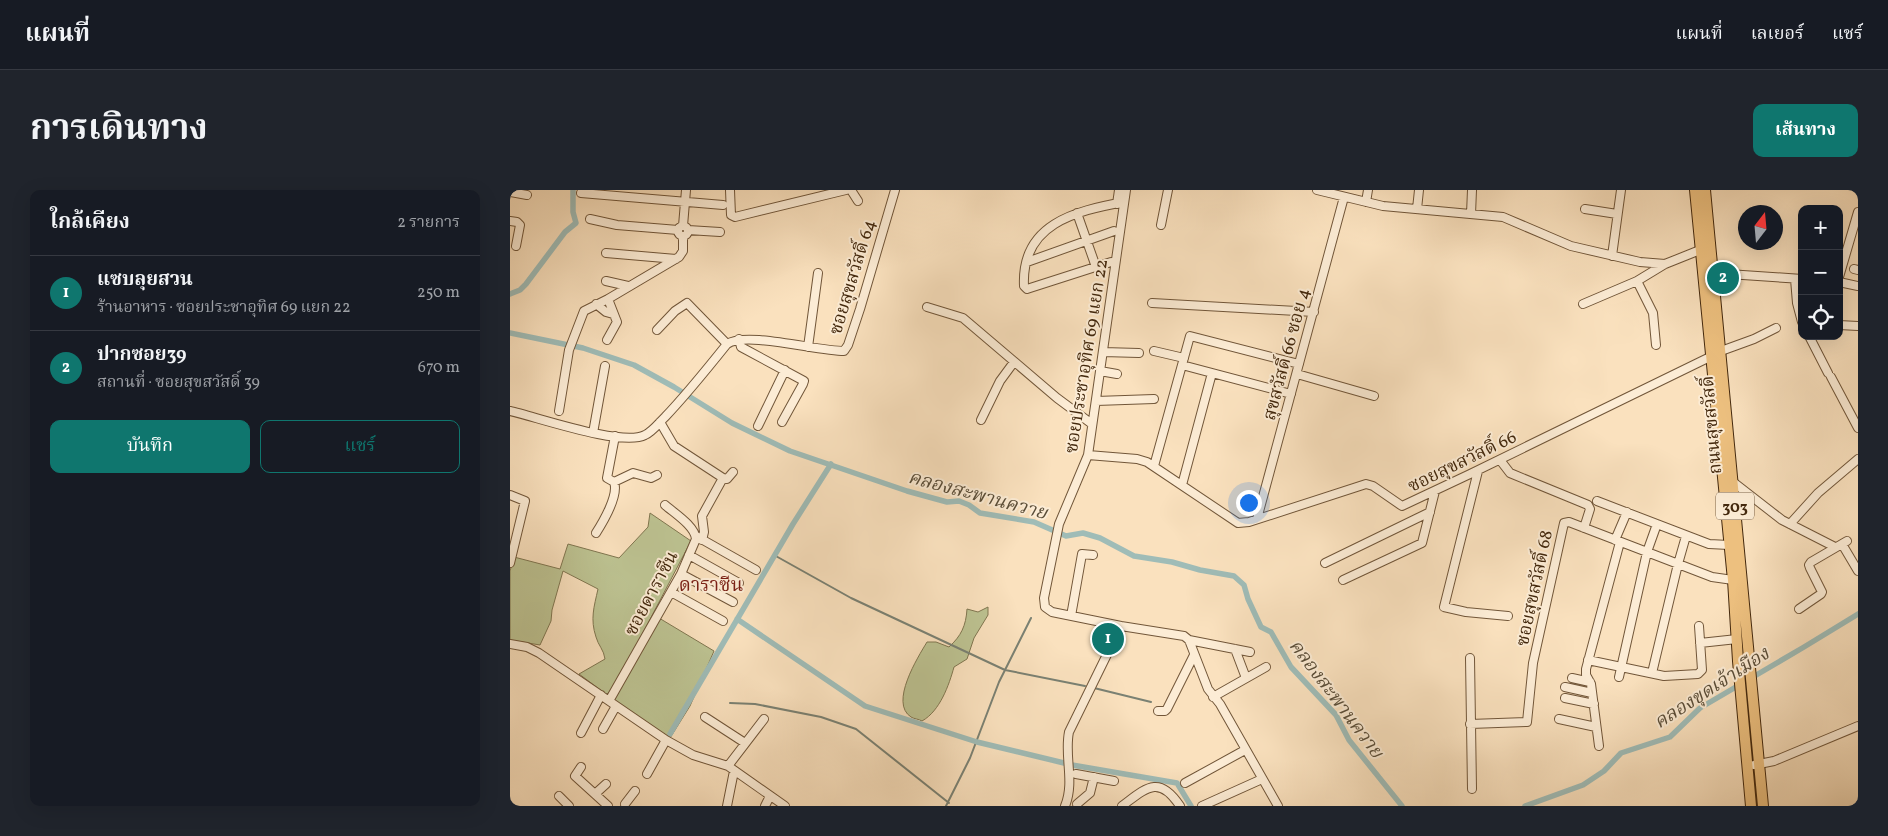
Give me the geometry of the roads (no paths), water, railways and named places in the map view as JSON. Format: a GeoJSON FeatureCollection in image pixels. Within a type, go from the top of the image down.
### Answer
{"type":"FeatureCollection","features":[{"type":"Feature","properties":{"kind":"main road","name":"ถนนสุขสวัสดิ์"},"geometry":{"type":"LineString","coordinates":[[1695,190],[1700,250],[1718,353],[1733,482],[1764,806]]}},
{"type":"Feature","properties":{"kind":"main road","name":"ถนนสุขสวัสดิ์"},"geometry":{"type":"LineString","coordinates":[[1705,190],[1713,273],[1736,639],[1751,806]]}},
{"type":"Feature","properties":{"kind":"street"},"geometry":{"type":"LineString","coordinates":[[558,417],[569,350],[584,311],[676,260],[683,251],[686,190]]}},
{"type":"Feature","properties":{"kind":"street"},"geometry":{"type":"LineString","coordinates":[[730,190],[731,215],[735,217],[846,190]]}},
{"type":"Feature","properties":{"kind":"street"},"geometry":{"type":"LineString","coordinates":[[851,190],[858,201]]}},
{"type":"Feature","properties":{"kind":"street","name":"ซอยสุขสวัสดิ์ 64"},"geometry":{"type":"LineString","coordinates":[[510,411],[558,417],[593,433],[637,438],[643,436],[660,422],[680,402],[727,344],[739,339],[844,351],[848,346],[895,190]]}},
{"type":"Feature","properties":{"kind":"street"},"geometry":{"type":"LineString","coordinates":[[1111,262],[1027,289],[1024,285],[1027,262],[1039,236],[1055,223],[1077,213],[1121,203],[1120,190]]}},
{"type":"Feature","properties":{"kind":"street","name":"ซอยประชาอุทิศ 69 แยก 22"},"geometry":{"type":"LineString","coordinates":[[1126,190],[1121,203],[1088,455],[1059,524],[1044,603],[1048,610],[1052,612],[1120,626],[1184,636],[1188,640],[1250,652]]}},
{"type":"Feature","properties":{"kind":"street"},"geometry":{"type":"LineString","coordinates":[[1161,225],[1168,190]]}},
{"type":"Feature","properties":{"kind":"street"},"geometry":{"type":"LineString","coordinates":[[1317,190],[1366,202],[1503,217],[1571,246],[1640,262],[1665,264]]}},
{"type":"Feature","properties":{"kind":"street"},"geometry":{"type":"LineString","coordinates":[[1366,202],[1368,190]]}},
{"type":"Feature","properties":{"kind":"street"},"geometry":{"type":"LineString","coordinates":[[1418,209],[1419,190]]}},
{"type":"Feature","properties":{"kind":"street"},"geometry":{"type":"LineString","coordinates":[[1471,214],[1472,190]]}},
{"type":"Feature","properties":{"kind":"street"},"geometry":{"type":"LineString","coordinates":[[1612,256],[1621,190]]}},
{"type":"Feature","properties":{"kind":"street"},"geometry":{"type":"LineString","coordinates":[[510,192],[527,195]]}},
{"type":"Feature","properties":{"kind":"street"},"geometry":{"type":"LineString","coordinates":[[582,193],[723,205]]}},
{"type":"Feature","properties":{"kind":"street","name":"สุขสวัสดิ์ 66 ซอย 4"},"geometry":{"type":"LineString","coordinates":[[1257,519],[1344,197]]}},
{"type":"Feature","properties":{"kind":"street"},"geometry":{"type":"LineString","coordinates":[[1585,209],[1617,214]]}},
{"type":"Feature","properties":{"kind":"street"},"geometry":{"type":"LineString","coordinates":[[1843,263],[1858,212]]}},
{"type":"Feature","properties":{"kind":"street"},"geometry":{"type":"LineString","coordinates":[[1077,213],[1096,267]]}},
{"type":"Feature","properties":{"kind":"street"},"geometry":{"type":"LineString","coordinates":[[590,219],[617,225],[720,232]]}},
{"type":"Feature","properties":{"kind":"street"},"geometry":{"type":"LineString","coordinates":[[510,221],[517,222],[520,225],[516,246]]}},
{"type":"Feature","properties":{"kind":"street"},"geometry":{"type":"LineString","coordinates":[[1027,262],[1114,231]]}},
{"type":"Feature","properties":{"kind":"street"},"geometry":{"type":"LineString","coordinates":[[1583,304],[1637,281],[1665,264],[1700,250]]}},
{"type":"Feature","properties":{"kind":"street"},"geometry":{"type":"LineString","coordinates":[[606,253],[676,260]]}},
{"type":"Feature","properties":{"kind":"street"},"geometry":{"type":"LineString","coordinates":[[808,347],[818,273]]}},
{"type":"Feature","properties":{"kind":"street"},"geometry":{"type":"LineString","coordinates":[[1713,273],[1798,279]]}},
{"type":"Feature","properties":{"kind":"street"},"geometry":{"type":"LineString","coordinates":[[606,281],[628,286]]}},
{"type":"Feature","properties":{"kind":"street"},"geometry":{"type":"LineString","coordinates":[[1637,281],[1653,313],[1656,344]]}},
{"type":"Feature","properties":{"kind":"street"},"geometry":{"type":"LineString","coordinates":[[1843,283],[1858,286]]}},
{"type":"Feature","properties":{"kind":"street"},"geometry":{"type":"LineString","coordinates":[[1798,291],[1798,307]]}},
{"type":"Feature","properties":{"kind":"street"},"geometry":{"type":"LineString","coordinates":[[607,340],[617,322],[608,299]]}},
{"type":"Feature","properties":{"kind":"street"},"geometry":{"type":"LineString","coordinates":[[657,330],[675,311],[687,303],[727,344]]}},
{"type":"Feature","properties":{"kind":"street"},"geometry":{"type":"LineString","coordinates":[[1152,303],[1314,312]]}},
{"type":"Feature","properties":{"kind":"street"},"geometry":{"type":"LineString","coordinates":[[596,304],[606,312],[613,314]]}},
{"type":"Feature","properties":{"kind":"street"},"geometry":{"type":"LineString","coordinates":[[927,307],[963,318],[1057,398],[1092,424]]}},
{"type":"Feature","properties":{"kind":"street"},"geometry":{"type":"LineString","coordinates":[[1843,326],[1858,326]]}},
{"type":"Feature","properties":{"kind":"street","name":"ซอยสุขสวัสดิ์ 66"},"geometry":{"type":"LineString","coordinates":[[1088,455],[1137,459],[1154,466],[1238,522],[1257,519],[1366,484],[1374,486],[1402,506],[1478,471],[1718,353],[1776,328]]}},
{"type":"Feature","properties":{"kind":"street"},"geometry":{"type":"LineString","coordinates":[[1154,466],[1190,336],[1193,335],[1299,364]]}},
{"type":"Feature","properties":{"kind":"street"},"geometry":{"type":"LineString","coordinates":[[739,339],[742,348],[804,381],[782,422]]}},
{"type":"Feature","properties":{"kind":"street"},"geometry":{"type":"LineString","coordinates":[[1811,340],[1858,428]]}},
{"type":"Feature","properties":{"kind":"street"},"geometry":{"type":"LineString","coordinates":[[1154,351],[1212,373],[1291,394]]}},
{"type":"Feature","properties":{"kind":"street"},"geometry":{"type":"LineString","coordinates":[[1103,352],[1139,353]]}},
{"type":"Feature","properties":{"kind":"street"},"geometry":{"type":"LineString","coordinates":[[981,420],[1000,381],[1014,362]]}},
{"type":"Feature","properties":{"kind":"street"},"geometry":{"type":"LineString","coordinates":[[593,433],[605,366]]}},
{"type":"Feature","properties":{"kind":"street"},"geometry":{"type":"LineString","coordinates":[[758,426],[785,370]]}},
{"type":"Feature","properties":{"kind":"street"},"geometry":{"type":"LineString","coordinates":[[1100,371],[1117,374]]}},
{"type":"Feature","properties":{"kind":"street"},"geometry":{"type":"LineString","coordinates":[[1182,484],[1212,373]]}},
{"type":"Feature","properties":{"kind":"street"},"geometry":{"type":"LineString","coordinates":[[1297,374],[1374,396]]}},
{"type":"Feature","properties":{"kind":"street"},"geometry":{"type":"LineString","coordinates":[[1096,401],[1154,400]]}},
{"type":"Feature","properties":{"kind":"street"},"geometry":{"type":"LineString","coordinates":[[660,422],[674,446],[723,478],[727,479],[733,472]]}},
{"type":"Feature","properties":{"kind":"street"},"geometry":{"type":"LineString","coordinates":[[614,482],[607,478],[615,436]]}},
{"type":"Feature","properties":{"kind":"street"},"geometry":{"type":"LineString","coordinates":[[1790,524],[1818,493],[1858,459]]}},
{"type":"Feature","properties":{"kind":"street"},"geometry":{"type":"LineString","coordinates":[[1500,460],[1510,473],[1588,505],[1590,509],[1584,528]]}},
{"type":"Feature","properties":{"kind":"street"},"geometry":{"type":"LineString","coordinates":[[1478,471],[1444,607],[1466,612],[1508,616]]}},
{"type":"Feature","properties":{"kind":"street"},"geometry":{"type":"LineString","coordinates":[[614,482],[633,473],[650,478],[658,475]]}},
{"type":"Feature","properties":{"kind":"street"},"geometry":{"type":"LineString","coordinates":[[723,478],[702,516],[704,532],[699,538],[756,570]]}},
{"type":"Feature","properties":{"kind":"street"},"geometry":{"type":"LineString","coordinates":[[596,533],[610,505],[615,490],[614,482]]}},
{"type":"Feature","properties":{"kind":"street"},"geometry":{"type":"LineString","coordinates":[[1733,482],[1776,516],[1790,524],[1841,544],[1858,571]]}},
{"type":"Feature","properties":{"kind":"street"},"geometry":{"type":"LineString","coordinates":[[1343,580],[1422,542],[1436,491]]}},
{"type":"Feature","properties":{"kind":"street"},"geometry":{"type":"LineString","coordinates":[[510,495],[523,499],[525,504],[510,563]]}},
{"type":"Feature","properties":{"kind":"street"},"geometry":{"type":"LineString","coordinates":[[1597,501],[1708,544],[1730,546]]}},
{"type":"Feature","properties":{"kind":"street","name":"ซอยดาราซีน"},"geometry":{"type":"LineString","coordinates":[[603,729],[613,703],[699,538],[665,505]]}},
{"type":"Feature","properties":{"kind":"street"},"geometry":{"type":"LineString","coordinates":[[1325,563],[1430,512]]}},
{"type":"Feature","properties":{"kind":"street"},"geometry":{"type":"LineString","coordinates":[[1599,746],[1590,682],[1586,675],[1588,660],[1627,512]]}},
{"type":"Feature","properties":{"kind":"street","name":"ซอยสุขสวัสดิ์ 68"},"geometry":{"type":"LineString","coordinates":[[1470,724],[1527,722],[1533,663],[1564,523],[1569,522],[1712,577],[1733,580]]}},
{"type":"Feature","properties":{"kind":"street"},"geometry":{"type":"LineString","coordinates":[[1619,677],[1647,552],[1657,524]]}},
{"type":"Feature","properties":{"kind":"street"},"geometry":{"type":"LineString","coordinates":[[1652,673],[1686,536]]}},
{"type":"Feature","properties":{"kind":"street"},"geometry":{"type":"LineString","coordinates":[[1799,609],[1822,592],[1809,565],[1841,544]]}},
{"type":"Feature","properties":{"kind":"street"},"geometry":{"type":"LineString","coordinates":[[1072,616],[1082,554],[1093,555]]}},
{"type":"Feature","properties":{"kind":"street"},"geometry":{"type":"LineString","coordinates":[[689,555],[739,583]]}},
{"type":"Feature","properties":{"kind":"street"},"geometry":{"type":"LineString","coordinates":[[681,574],[733,602]]}},
{"type":"Feature","properties":{"kind":"street"},"geometry":{"type":"LineString","coordinates":[[671,592],[723,621]]}},
{"type":"Feature","properties":{"kind":"street"},"geometry":{"type":"LineString","coordinates":[[1065,806],[1069,796],[1066,744],[1069,732],[1120,626]]}},
{"type":"Feature","properties":{"kind":"street"},"geometry":{"type":"LineString","coordinates":[[1588,660],[1672,676],[1701,673],[1699,626]]}},
{"type":"Feature","properties":{"kind":"street"},"geometry":{"type":"LineString","coordinates":[[1700,643],[1736,639]]}},
{"type":"Feature","properties":{"kind":"street"},"geometry":{"type":"LineString","coordinates":[[1188,640],[1208,689],[1220,704],[1278,806]]}},
{"type":"Feature","properties":{"kind":"street"},"geometry":{"type":"LineString","coordinates":[[510,644],[527,647],[539,653],[666,740],[693,754],[731,768],[785,806]]}},
{"type":"Feature","properties":{"kind":"street"},"geometry":{"type":"LineString","coordinates":[[1234,649],[1246,678]]}},
{"type":"Feature","properties":{"kind":"street"},"geometry":{"type":"LineString","coordinates":[[1158,711],[1167,710],[1194,655]]}},
{"type":"Feature","properties":{"kind":"street"},"geometry":{"type":"LineString","coordinates":[[1470,658],[1472,789]]}},
{"type":"Feature","properties":{"kind":"street"},"geometry":{"type":"LineString","coordinates":[[1213,697],[1266,667]]}},
{"type":"Feature","properties":{"kind":"street"},"geometry":{"type":"LineString","coordinates":[[1572,678],[1590,682]]}},
{"type":"Feature","properties":{"kind":"street"},"geometry":{"type":"LineString","coordinates":[[1565,687],[1592,693]]}},
{"type":"Feature","properties":{"kind":"street"},"geometry":{"type":"LineString","coordinates":[[581,733],[601,695]]}},
{"type":"Feature","properties":{"kind":"street"},"geometry":{"type":"LineString","coordinates":[[1565,698],[1594,704]]}},
{"type":"Feature","properties":{"kind":"street"},"geometry":{"type":"LineString","coordinates":[[705,717],[745,743]]}},
{"type":"Feature","properties":{"kind":"street"},"geometry":{"type":"LineString","coordinates":[[727,806],[731,768],[745,743],[764,719]]}},
{"type":"Feature","properties":{"kind":"street"},"geometry":{"type":"LineString","coordinates":[[1559,719],[1596,727]]}},
{"type":"Feature","properties":{"kind":"street"},"geometry":{"type":"LineString","coordinates":[[1747,766],[1774,761],[1858,726]]}},
{"type":"Feature","properties":{"kind":"street"},"geometry":{"type":"LineString","coordinates":[[647,774],[666,740]]}},
{"type":"Feature","properties":{"kind":"street"},"geometry":{"type":"LineString","coordinates":[[1185,783],[1245,750]]}},
{"type":"Feature","properties":{"kind":"street"},"geometry":{"type":"LineString","coordinates":[[582,767],[575,776],[608,806]]}},
{"type":"Feature","properties":{"kind":"street"},"geometry":{"type":"LineString","coordinates":[[1076,774],[1114,781]]}},
{"type":"Feature","properties":{"kind":"street"},"geometry":{"type":"LineString","coordinates":[[1069,796],[1078,805],[1090,793],[1094,777]]}},
{"type":"Feature","properties":{"kind":"street"},"geometry":{"type":"LineString","coordinates":[[1202,806],[1262,779]]}},
{"type":"Feature","properties":{"kind":"street"},"geometry":{"type":"LineString","coordinates":[[595,794],[606,784]]}},
{"type":"Feature","properties":{"kind":"street"},"geometry":{"type":"LineString","coordinates":[[1122,806],[1146,788],[1154,786],[1170,792],[1178,803],[1169,806]]}},
{"type":"Feature","properties":{"kind":"street"},"geometry":{"type":"LineString","coordinates":[[625,805],[635,791]]}},
{"type":"Feature","properties":{"kind":"street"},"geometry":{"type":"LineString","coordinates":[[559,796],[569,806]]}},
{"type":"Feature","properties":{"kind":"street"},"geometry":{"type":"LineString","coordinates":[[765,806],[770,796]]}},
{"type":"Feature","properties":{"kind":"waterway"},"geometry":{"type":"LineString","coordinates":[[510,294],[520,290],[526,284],[565,232],[576,223],[573,212],[573,190]]}},
{"type":"Feature","properties":{"kind":"waterway","name":"คลองสะพานควาย"},"geometry":{"type":"LineString","coordinates":[[510,333],[583,348],[634,365],[732,423],[790,451],[907,491],[947,502],[959,501],[980,513],[1034,522],[1066,536],[1083,533],[1100,538],[1134,556],[1172,562],[1200,570],[1234,576],[1244,585],[1248,599],[1261,627],[1271,632],[1291,667],[1336,715],[1349,740],[1402,806]]}},
{"type":"Feature","properties":{"kind":"waterway"},"geometry":{"type":"LineString","coordinates":[[670,734],[793,524],[831,464]]}},
{"type":"Feature","properties":{"kind":"waterway"},"geometry":{"type":"LineString","coordinates":[[774,555],[851,598],[1005,670],[1085,686]]}},
{"type":"Feature","properties":{"kind":"waterway","name":"คลองขุดเจ้าเมือง"},"geometry":{"type":"LineString","coordinates":[[1525,806],[1583,785],[1604,771],[1621,753],[1670,737],[1700,708],[1858,614]]}},
{"type":"Feature","properties":{"kind":"waterway"},"geometry":{"type":"LineString","coordinates":[[946,806],[970,758],[999,682],[1031,618]]}},
{"type":"Feature","properties":{"kind":"waterway"},"geometry":{"type":"LineString","coordinates":[[737,619],[865,706],[977,742],[1064,763]]}},
{"type":"Feature","properties":{"kind":"waterway"},"geometry":{"type":"LineString","coordinates":[[1094,688],[1151,702]]}},
{"type":"Feature","properties":{"kind":"waterway"},"geometry":{"type":"LineString","coordinates":[[730,703],[755,704],[821,717],[856,729],[949,803]]}},
{"type":"Feature","properties":{"kind":"waterway"},"geometry":{"type":"LineString","coordinates":[[1072,765],[1177,783],[1191,806]]}},
{"type":"Feature","properties":{"kind":"place","name":"ปากซอย39"},"geometry":{"type":"Point","coordinates":[1723,278]}},
{"type":"Feature","properties":{"kind":"place","name":"แซบลุยสวน"},"geometry":{"type":"Point","coordinates":[1108,639]}},
{"type":"Feature","properties":{"kind":"district","name":"ดาราซีน"},"geometry":{"type":"Point","coordinates":[711,584]}}]}
